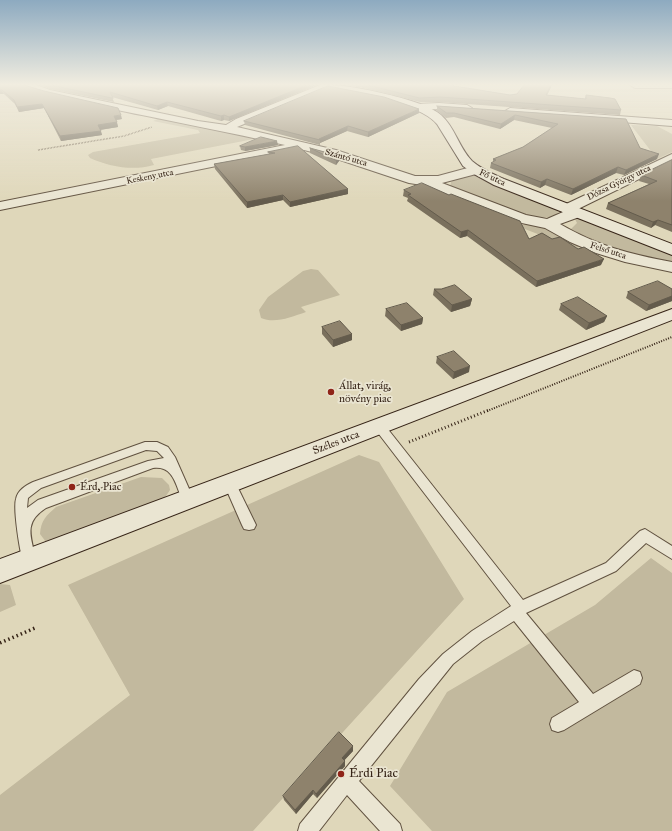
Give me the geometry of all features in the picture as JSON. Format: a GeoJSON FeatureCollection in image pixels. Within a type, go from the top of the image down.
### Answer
{"type":"FeatureCollection","features":[{"type":"Feature","properties":{"kind":"street","name":"Szántó utca"},"geometry":{"type":"LineString","coordinates":[[200,124],[332,153],[414,180],[426,182],[443,180],[475,170]]}},
{"type":"Feature","properties":{"kind":"street"},"geometry":{"type":"LineString","coordinates":[[230,130],[236,124]]}},
{"type":"Feature","properties":{"kind":"street","name":"Fő utca"},"geometry":{"type":"LineString","coordinates":[[440,124],[463,158],[475,170],[499,182],[572,211]]}},
{"type":"Feature","properties":{"kind":"street"},"geometry":{"type":"LineString","coordinates":[[651,124],[672,131]]}},
{"type":"Feature","properties":{"kind":"street","name":"Keskeny utca"},"geometry":{"type":"LineString","coordinates":[[0,206],[222,163],[300,146]]}},
{"type":"Feature","properties":{"kind":"street","name":"Dózsa György utca"},"geometry":{"type":"LineString","coordinates":[[572,211],[672,158]]}},
{"type":"Feature","properties":{"kind":"street","name":"Felső utca"},"geometry":{"type":"LineString","coordinates":[[426,182],[522,219],[549,224],[578,241],[598,249],[622,257],[672,267]]}},
{"type":"Feature","properties":{"kind":"street"},"geometry":{"type":"LineString","coordinates":[[549,224],[572,211],[672,250]]}},
{"type":"Feature","properties":{"kind":"street","name":"Széles utca"},"geometry":{"type":"LineString","coordinates":[[0,571],[672,314]]}},
{"type":"Feature","properties":{"kind":"lane"},"geometry":{"type":"LineString","coordinates":[[379,426],[591,704]]}},
{"type":"Feature","properties":{"kind":"lane"},"geometry":{"type":"LineString","coordinates":[[29,560],[20,503],[23,495],[28,489],[38,485],[145,446],[161,447],[166,451],[188,500]]}},
{"type":"Feature","properties":{"kind":"lane"},"geometry":{"type":"LineString","coordinates":[[24,524],[26,516],[32,509],[62,497],[152,464],[168,464],[174,468]]}},
{"type":"Feature","properties":{"kind":"lane"},"geometry":{"type":"LineString","coordinates":[[230,484],[249,525]]}},
{"type":"Feature","properties":{"kind":"lane"},"geometry":{"type":"LineString","coordinates":[[306,831],[425,685],[448,659],[478,636],[519,610],[611,567],[645,535],[672,553]]}},
{"type":"Feature","properties":{"kind":"lane"},"geometry":{"type":"LineString","coordinates":[[558,724],[634,678]]}},
{"type":"Feature","properties":{"kind":"lane"},"geometry":{"type":"LineString","coordinates":[[347,782],[389,830]]}},
{"type":"Feature","properties":{"kind":"path"},"geometry":{"type":"LineString","coordinates":[[38,150],[132,134],[158,124]]}},
{"type":"Feature","properties":{"kind":"path"},"geometry":{"type":"LineString","coordinates":[[396,448],[672,337]]}},
{"type":"Feature","properties":{"kind":"path"},"geometry":{"type":"LineString","coordinates":[[0,643],[36,628]]}},
{"type":"Feature","properties":{"kind":"shaded area"},"geometry":{"type":"Polygon","coordinates":[[[167,124],[189,124],[259,138],[151,159],[154,165],[138,168],[105,164],[90,158],[88,155],[93,152],[200,133],[198,130],[167,124]]]}},
{"type":"Feature","properties":{"kind":"shaded area"},"geometry":{"type":"Polygon","coordinates":[[[631,125],[657,126],[672,134],[672,152],[657,159],[631,125]]]}},
{"type":"Feature","properties":{"kind":"shaded area"},"geometry":{"type":"Polygon","coordinates":[[[470,175],[477,175],[560,209],[560,211],[552,217],[531,218],[450,188],[451,182],[454,180],[470,175]]]}},
{"type":"Feature","properties":{"kind":"shaded area"},"geometry":{"type":"Polygon","coordinates":[[[574,217],[672,253],[672,264],[625,254],[578,233],[571,229],[577,223],[574,217]]]}},
{"type":"Feature","properties":{"kind":"shaded area"},"geometry":{"type":"Polygon","coordinates":[[[531,223],[540,225],[578,245],[579,250],[517,226],[531,223]]]}},
{"type":"Feature","properties":{"kind":"shaded area"},"geometry":{"type":"Polygon","coordinates":[[[311,269],[318,270],[340,295],[301,307],[306,312],[289,318],[266,320],[261,318],[259,310],[268,297],[303,271],[311,269]]]}},
{"type":"Feature","properties":{"kind":"shaded area"},"geometry":{"type":"Polygon","coordinates":[[[359,455],[379,462],[464,599],[253,831],[0,831],[0,795],[130,695],[68,585],[359,455]]]}},
{"type":"Feature","properties":{"kind":"shaded area"},"geometry":{"type":"Polygon","coordinates":[[[141,477],[162,478],[169,485],[170,490],[166,496],[160,500],[54,541],[46,542],[40,534],[45,519],[56,507],[141,477]]]}},
{"type":"Feature","properties":{"kind":"shaded area"},"geometry":{"type":"Polygon","coordinates":[[[651,558],[672,573],[672,831],[432,831],[390,786],[447,692],[595,605],[651,558]]]}},
{"type":"Feature","properties":{"kind":"shaded area"},"geometry":{"type":"Polygon","coordinates":[[[0,584],[10,585],[16,605],[0,612],[0,584]]]}},
{"type":"Feature","properties":{"kind":"building"},"geometry":{"type":"Polygon","coordinates":[[[53,124],[106,124],[98,125],[101,131],[60,136],[53,124]]]}},
{"type":"Feature","properties":{"kind":"building"},"geometry":{"type":"Polygon","coordinates":[[[255,124],[386,124],[368,132],[348,126],[319,139],[320,140],[255,124]]]}},
{"type":"Feature","properties":{"kind":"building"},"geometry":{"type":"Polygon","coordinates":[[[558,124],[628,124],[640,148],[659,154],[626,170],[618,167],[573,189],[547,179],[541,182],[491,163],[496,160],[493,159],[523,147],[558,124]]]}},
{"type":"Feature","properties":{"kind":"building"},"geometry":{"type":"Polygon","coordinates":[[[261,137],[277,141],[245,147],[240,146],[261,137]]]}},
{"type":"Feature","properties":{"kind":"building"},"geometry":{"type":"Polygon","coordinates":[[[298,146],[348,189],[290,202],[283,195],[247,202],[214,164],[275,153],[268,152],[298,146]]]}},
{"type":"Feature","properties":{"kind":"building"},"geometry":{"type":"Polygon","coordinates":[[[310,148],[339,156],[336,160],[310,148]]]}},
{"type":"Feature","properties":{"kind":"building"},"geometry":{"type":"Polygon","coordinates":[[[672,160],[672,225],[658,220],[653,222],[608,203],[657,181],[641,175],[672,160]]]}},
{"type":"Feature","properties":{"kind":"building"},"geometry":{"type":"Polygon","coordinates":[[[422,183],[449,195],[451,194],[520,221],[529,239],[542,233],[552,239],[560,237],[578,249],[584,247],[604,259],[537,281],[468,230],[461,232],[408,195],[411,194],[404,190],[422,183]]]}},
{"type":"Feature","properties":{"kind":"building"},"geometry":{"type":"Polygon","coordinates":[[[658,281],[672,289],[672,296],[649,305],[628,292],[658,281]]]}},
{"type":"Feature","properties":{"kind":"building"},"geometry":{"type":"Polygon","coordinates":[[[455,285],[472,299],[452,305],[434,289],[441,289],[455,285]]]}},
{"type":"Feature","properties":{"kind":"building"},"geometry":{"type":"Polygon","coordinates":[[[578,297],[607,316],[589,323],[561,304],[578,297]]]}},
{"type":"Feature","properties":{"kind":"building"},"geometry":{"type":"Polygon","coordinates":[[[407,303],[423,318],[401,325],[386,309],[407,303]]]}},
{"type":"Feature","properties":{"kind":"building"},"geometry":{"type":"Polygon","coordinates":[[[340,321],[352,334],[333,340],[322,327],[340,321]]]}},
{"type":"Feature","properties":{"kind":"building"},"geometry":{"type":"Polygon","coordinates":[[[454,351],[470,366],[454,372],[437,357],[454,351]]]}},
{"type":"Feature","properties":{"kind":"building"},"geometry":{"type":"Polygon","coordinates":[[[339,732],[353,746],[342,758],[345,761],[316,794],[313,790],[295,810],[283,796],[339,732]]]}},
{"type":"Feature","properties":{"kind":"place","name":"Állat, virág, növény piac"},"geometry":{"type":"Point","coordinates":[331,392]}},
{"type":"Feature","properties":{"kind":"place","name":"Érd, Piac"},"geometry":{"type":"Point","coordinates":[72,487]}},
{"type":"Feature","properties":{"kind":"place","name":"Érdi Piac"},"geometry":{"type":"Point","coordinates":[341,774]}}]}
